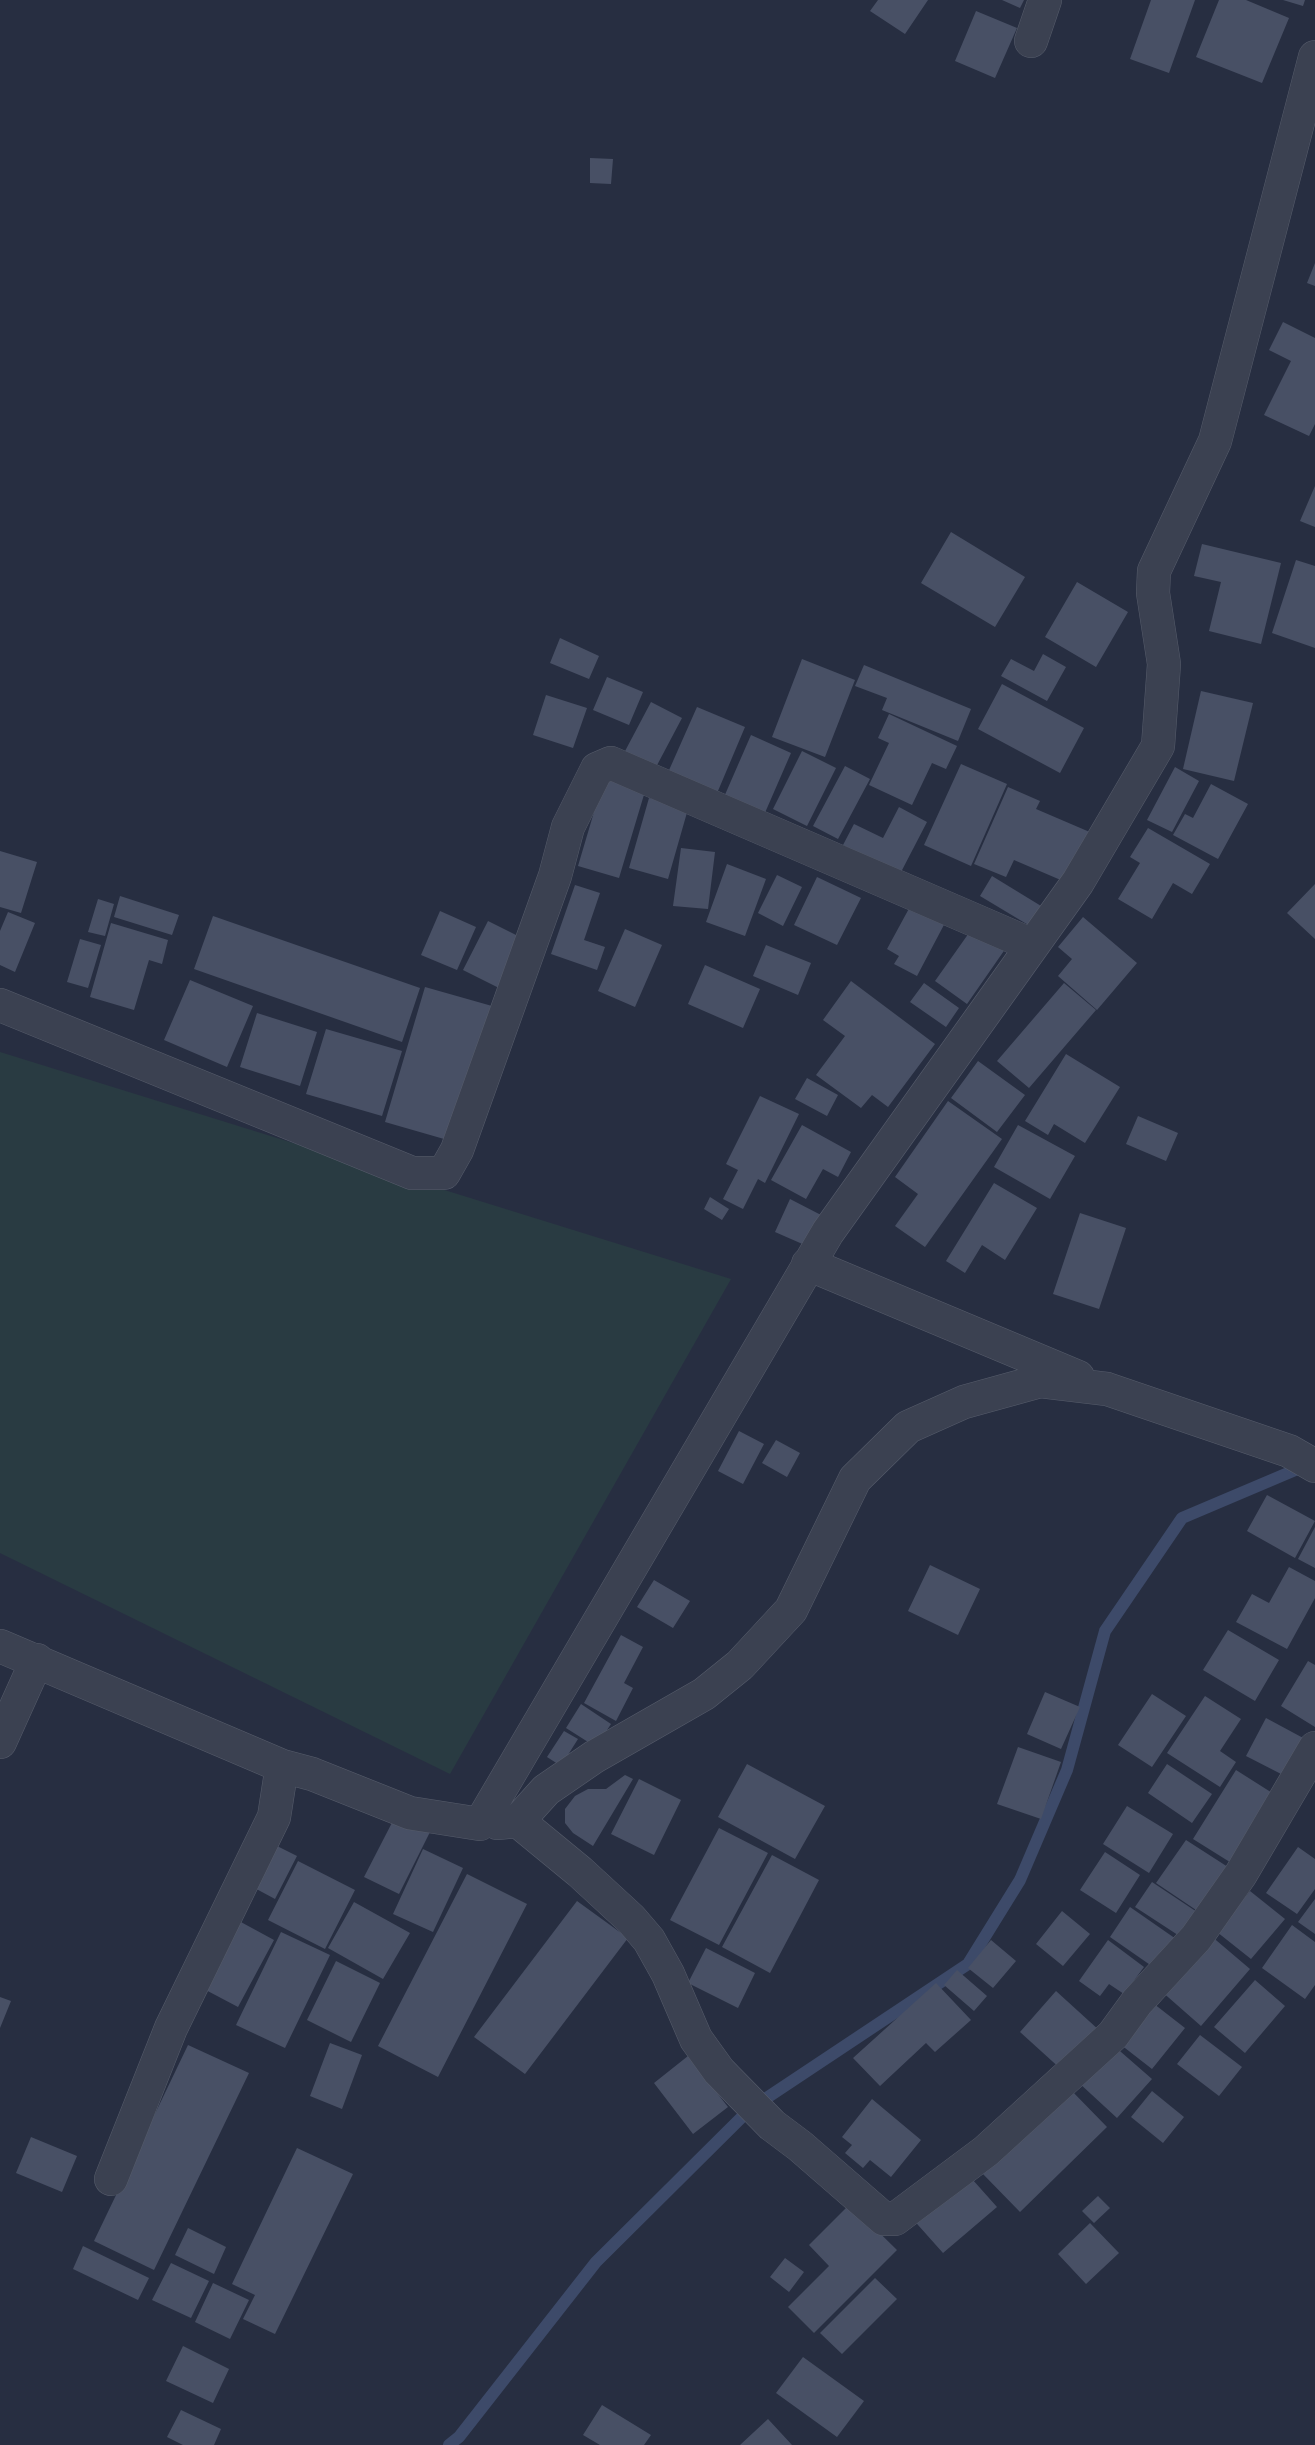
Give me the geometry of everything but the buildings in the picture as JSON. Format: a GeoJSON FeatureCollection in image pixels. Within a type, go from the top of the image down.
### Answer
{"type":"FeatureCollection","features":[{"type":"Feature","properties":{"kind":"street"},"geometry":{"type":"LineString","coordinates":[[1031,41],[1045,0]]}},
{"type":"Feature","properties":{"kind":"street"},"geometry":{"type":"LineString","coordinates":[[480,1824],[828,1232],[1078,882],[1158,747],[1164,664],[1153,593],[1154,571],[1215,441],[1315,57]]}},
{"type":"Feature","properties":{"kind":"street"},"geometry":{"type":"LineString","coordinates":[[0,1005],[412,1173],[444,1173],[461,1139],[555,876],[568,827],[597,769],[611,763],[632,769],[1032,945]]}},
{"type":"Feature","properties":{"kind":"street"},"geometry":{"type":"LineString","coordinates":[[808,1264],[1107,1389],[1302,1459]]}},
{"type":"Feature","properties":{"kind":"street"},"geometry":{"type":"LineString","coordinates":[[0,1646],[282,1766],[312,1773],[410,1814],[480,1824],[518,1821],[555,1783],[594,1756],[704,1694],[740,1665],[790,1610],[855,1479],[908,1427],[964,1402],[1040,1382],[1107,1389]]}},
{"type":"Feature","properties":{"kind":"street"},"geometry":{"type":"LineString","coordinates":[[0,1743],[37,1660]]}},
{"type":"Feature","properties":{"kind":"street"},"geometry":{"type":"LineString","coordinates":[[518,1821],[580,1872],[631,1919],[649,1940],[668,1974],[696,2039],[718,2071],[772,2125],[800,2146],[884,2219],[895,2219],[986,2151],[1113,2035],[1137,2002],[1196,1938],[1235,1884],[1315,1748]]}},
{"type":"Feature","properties":{"kind":"street"},"geometry":{"type":"LineString","coordinates":[[111,2179],[171,2028],[274,1817],[282,1766]]}},
{"type":"Feature","properties":{"kind":"shaded area"},"geometry":{"type":"Polygon","coordinates":[[[0,1052],[731,1279],[450,1774],[0,1553],[0,1052]]]}},
{"type":"Feature","properties":{"kind":"waterway"},"geometry":{"type":"LineString","coordinates":[[449,2445],[459,2437],[596,2262],[750,2109],[968,1964],[1020,1880],[1067,1770],[1105,1631],[1182,1518],[1307,1465]]}}]}
